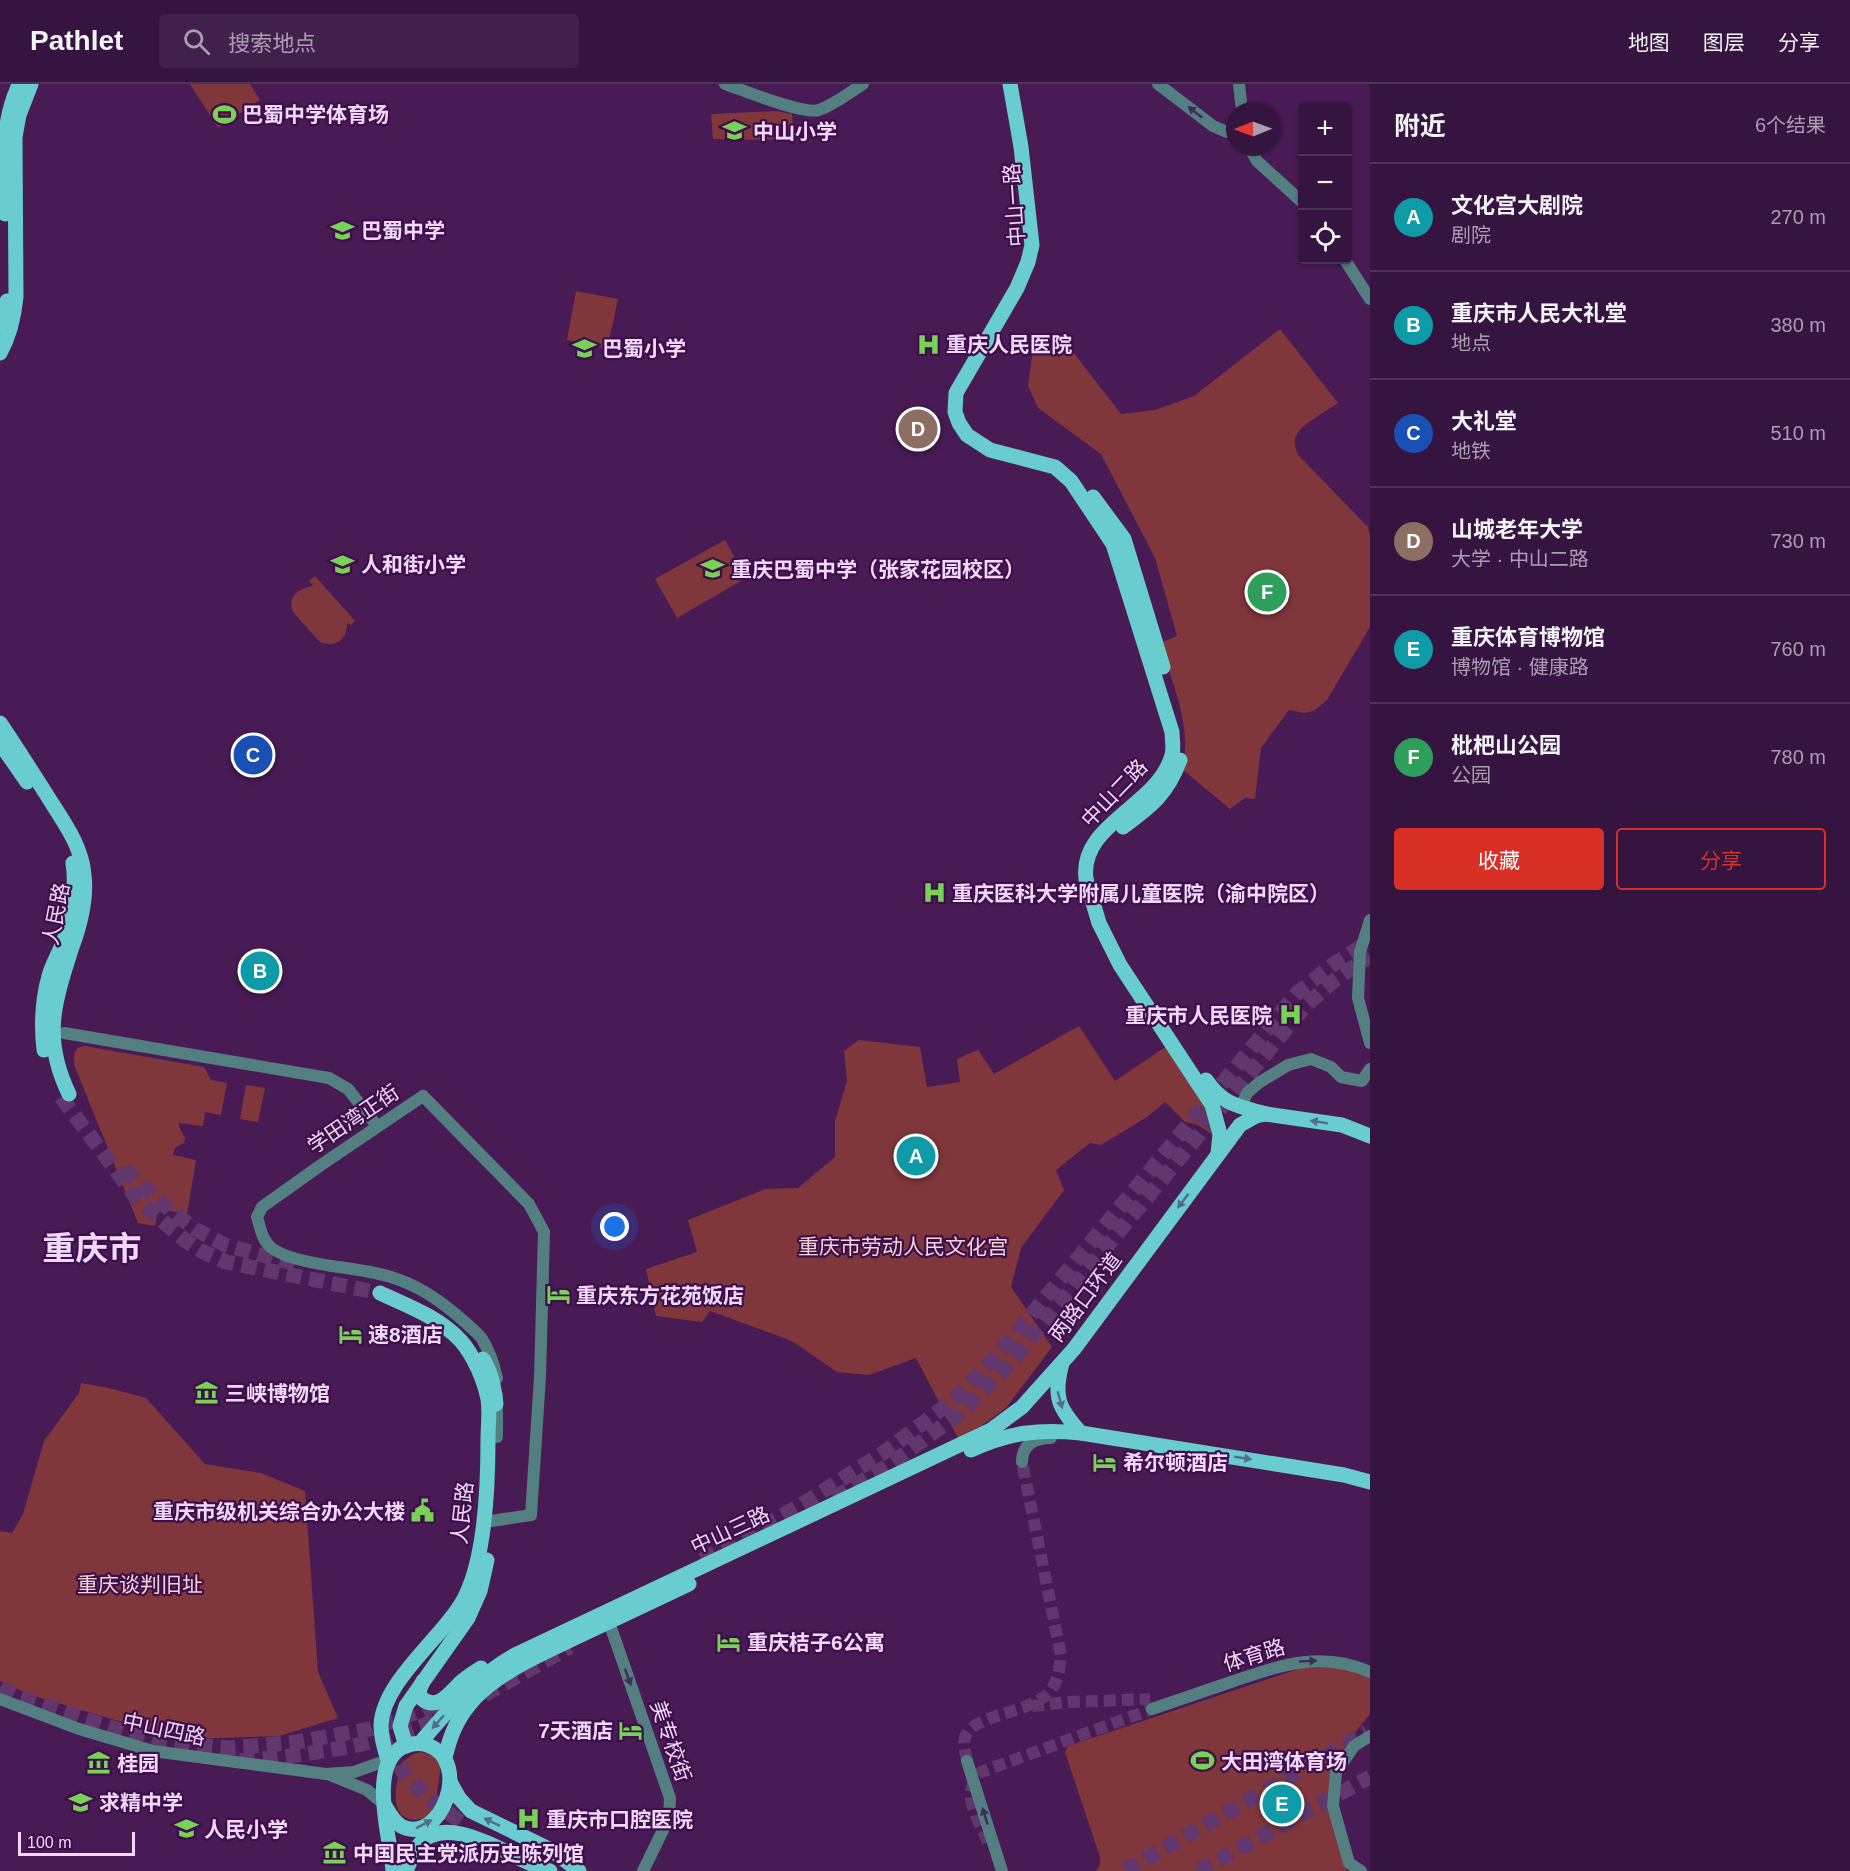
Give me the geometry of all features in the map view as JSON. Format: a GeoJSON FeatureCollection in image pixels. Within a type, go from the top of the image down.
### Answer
{"type":"FeatureCollection","features":[{"type":"Feature","properties":{"kind":"main road"},"geometry":{"type":"LineString","coordinates":[[0,353],[3,311],[4,135],[8,112],[19,84]]}},
{"type":"Feature","properties":{"kind":"main road"},"geometry":{"type":"LineString","coordinates":[[3,311],[14,317],[15,137],[19,115],[31,84]]}},
{"type":"Feature","properties":{"kind":"main road","name":"中山一路"},"geometry":{"type":"LineString","coordinates":[[959,411],[956,393],[1017,288],[1028,262],[1032,245],[1021,147],[1010,84]]}},
{"type":"Feature","properties":{"kind":"main road","name":"中山一路"},"geometry":{"type":"LineString","coordinates":[[959,411],[963,392],[1025,291],[1038,262],[1041,246],[1020,84]]}},
{"type":"Feature","properties":{"kind":"main road"},"geometry":{"type":"LineString","coordinates":[[3,311],[12,294],[16,277]]}},
{"type":"Feature","properties":{"kind":"main road","name":"中山二路"},"geometry":{"type":"LineString","coordinates":[[959,411],[975,435],[992,445],[1057,460],[1076,473],[1124,539],[1181,728],[1181,755],[1172,780],[1155,803],[1108,839],[1099,850],[1094,863],[1095,876],[1107,919],[1130,964],[1213,1090],[1225,1101],[1266,1114]]}},
{"type":"Feature","properties":{"kind":"main road","name":"中山二路"},"geometry":{"type":"LineString","coordinates":[[959,411],[959,423],[967,435],[983,447],[1012,457],[1055,467],[1071,481],[1113,544],[1172,732],[1172,753],[1165,772],[1149,794],[1102,831],[1090,848],[1085,871],[1086,879],[1100,923],[1120,965],[1212,1105],[1221,1134],[1218,1154]]}},
{"type":"Feature","properties":{"kind":"main road","name":"人民路"},"geometry":{"type":"LineString","coordinates":[[0,723],[65,824],[76,846],[84,875],[81,916],[56,999],[53,1020],[56,1059],[65,1096],[54,1083],[45,1054],[42,1009],[50,975],[67,929],[75,873],[60,831],[0,742]]}},
{"type":"Feature","properties":{"kind":"main road"},"geometry":{"type":"LineString","coordinates":[[1266,1114],[1342,1125],[1370,1136]]}},
{"type":"Feature","properties":{"kind":"main road","name":"两路口环道"},"geometry":{"type":"LineString","coordinates":[[1081,1432],[1068,1418],[1059,1401],[1058,1382],[1063,1362],[1240,1125],[1256,1116],[1266,1114]]}},
{"type":"Feature","properties":{"kind":"main road","name":"人民路"},"geometry":{"type":"LineString","coordinates":[[388,1760],[382,1743],[381,1722],[388,1702],[398,1683],[457,1611],[470,1586],[475,1570],[479,1554],[488,1459],[488,1398],[477,1365],[462,1342],[431,1317],[385,1290],[448,1317],[465,1334],[488,1366],[494,1384],[497,1409],[491,1521],[485,1573],[475,1605],[468,1618],[406,1706],[401,1720],[401,1734],[413,1744]]}},
{"type":"Feature","properties":{"kind":"main road","name":"中山三路"},"geometry":{"type":"LineString","coordinates":[[413,1744],[501,1662],[980,1435],[1009,1418],[1022,1407],[1063,1362]]}},
{"type":"Feature","properties":{"kind":"main road"},"geometry":{"type":"LineString","coordinates":[[1009,1418],[1022,1415],[1026,1419],[1027,1426],[1024,1432]]}},
{"type":"Feature","properties":{"kind":"main road","name":"中山三路"},"geometry":{"type":"LineString","coordinates":[[445,1758],[456,1722],[475,1698],[494,1682],[529,1660],[983,1445],[1024,1432],[1041,1430],[1081,1432]]}},
{"type":"Feature","properties":{"kind":"main road"},"geometry":{"type":"LineString","coordinates":[[1081,1432],[1344,1475],[1366,1483]]}},
{"type":"Feature","properties":{"kind":"main road"},"geometry":{"type":"LineString","coordinates":[[391,1741],[393,1718],[399,1701],[416,1674],[463,1615],[485,1573]]}},
{"type":"Feature","properties":{"kind":"main road"},"geometry":{"type":"LineString","coordinates":[[424,1680],[419,1691],[421,1698],[427,1703],[436,1703],[448,1696],[479,1668],[501,1662]]}},
{"type":"Feature","properties":{"kind":"main road"},"geometry":{"type":"LineString","coordinates":[[384,1804],[401,1826],[415,1829],[429,1823],[441,1812],[447,1799],[450,1782],[449,1766],[445,1758],[429,1745],[413,1744],[398,1750],[388,1760],[384,1776],[384,1804],[393,1871]]}},
{"type":"Feature","properties":{"kind":"main road"},"geometry":{"type":"LineString","coordinates":[[450,1782],[459,1798],[471,1811],[553,1851],[579,1871]]}},
{"type":"Feature","properties":{"kind":"main road"},"geometry":{"type":"LineString","coordinates":[[461,1822],[569,1871]]}},
{"type":"Feature","properties":{"kind":"main road"},"geometry":{"type":"LineString","coordinates":[[406,1871],[423,1840],[437,1834],[452,1832],[468,1835],[550,1871]]}},
{"type":"Feature","properties":{"kind":"street"},"geometry":{"type":"LineString","coordinates":[[725,84],[797,108],[816,111],[863,84]]}},
{"type":"Feature","properties":{"kind":"street"},"geometry":{"type":"LineString","coordinates":[[1158,84],[1213,126],[1226,132]]}},
{"type":"Feature","properties":{"kind":"street"},"geometry":{"type":"LineString","coordinates":[[1239,84],[1241,102]]}},
{"type":"Feature","properties":{"kind":"street"},"geometry":{"type":"LineString","coordinates":[[1254,156],[1298,197]]}},
{"type":"Feature","properties":{"kind":"street"},"geometry":{"type":"LineString","coordinates":[[1348,264],[1370,299]]}},
{"type":"Feature","properties":{"kind":"street"},"geometry":{"type":"LineString","coordinates":[[1370,920],[1360,951],[1358,998],[1370,1043]]}},
{"type":"Feature","properties":{"kind":"street"},"geometry":{"type":"LineString","coordinates":[[64,1033],[329,1078],[348,1089],[377,1126]]}},
{"type":"Feature","properties":{"kind":"street"},"geometry":{"type":"LineString","coordinates":[[1240,1107],[1247,1093],[1288,1065],[1311,1059],[1331,1067],[1341,1077],[1362,1081],[1370,1069]]}},
{"type":"Feature","properties":{"kind":"street","name":"学田湾正街"},"geometry":{"type":"LineString","coordinates":[[491,1521],[531,1515],[540,1377],[544,1232],[529,1204],[423,1095],[262,1207],[257,1217],[263,1239],[284,1256],[377,1273],[414,1286],[438,1298],[481,1337],[493,1360],[498,1382],[496,1437]]}},
{"type":"Feature","properties":{"kind":"street"},"geometry":{"type":"LineString","coordinates":[[1022,1462],[1023,1450],[1036,1440],[1081,1432]]}},
{"type":"Feature","properties":{"kind":"street","name":"美专校街"},"geometry":{"type":"LineString","coordinates":[[609,1622],[670,1798],[669,1818],[643,1871]]}},
{"type":"Feature","properties":{"kind":"street","name":"体育路"},"geometry":{"type":"LineString","coordinates":[[1151,1704],[1201,1692],[1276,1666],[1306,1661],[1334,1661],[1370,1672]]}},
{"type":"Feature","properties":{"kind":"street","name":"中山四路"},"geometry":{"type":"LineString","coordinates":[[0,1699],[79,1729],[153,1751],[326,1774]]}},
{"type":"Feature","properties":{"kind":"street"},"geometry":{"type":"LineString","coordinates":[[1361,1871],[1351,1867],[1333,1806],[1336,1772],[1354,1746],[1370,1736]]}},
{"type":"Feature","properties":{"kind":"street"},"geometry":{"type":"LineString","coordinates":[[326,1774],[354,1772],[388,1760]]}},
{"type":"Feature","properties":{"kind":"street"},"geometry":{"type":"LineString","coordinates":[[967,1761],[1002,1871]]}},
{"type":"Feature","properties":{"kind":"street"},"geometry":{"type":"LineString","coordinates":[[326,1774],[367,1790],[384,1804]]}},
{"type":"Feature","properties":{"kind":"green space","name":"巴蜀中学体育场"},"geometry":{"type":"Polygon","coordinates":[[[190,84],[250,84],[260,100],[218,128],[190,84]]]}},
{"type":"Feature","properties":{"kind":"green space"},"geometry":{"type":"Polygon","coordinates":[[[776,111],[792,114],[794,140],[713,139],[711,114],[776,111]]]}},
{"type":"Feature","properties":{"kind":"green space"},"geometry":{"type":"Polygon","coordinates":[[[576,291],[618,299],[607,349],[567,340],[576,291]]]}},
{"type":"Feature","properties":{"kind":"green space"},"geometry":{"type":"Polygon","coordinates":[[[1280,329],[1338,403],[1303,427],[1296,436],[1295,446],[1298,455],[1368,527],[1370,536],[1370,627],[1327,700],[1314,711],[1304,713],[1289,710],[1261,748],[1255,799],[1245,798],[1230,809],[1182,769],[1185,753],[1183,721],[1160,643],[1177,636],[1155,558],[1101,454],[1038,408],[1028,386],[1033,349],[1063,339],[1121,414],[1155,410],[1194,396],[1280,329]]]}},
{"type":"Feature","properties":{"kind":"green space"},"geometry":{"type":"Polygon","coordinates":[[[725,540],[746,578],[677,618],[655,579],[725,540]]]}},
{"type":"Feature","properties":{"kind":"green space"},"geometry":{"type":"Polygon","coordinates":[[[315,576],[355,621],[351,625],[347,624],[345,634],[335,643],[320,642],[293,612],[293,597],[299,591],[313,586],[309,581],[315,576]]]}},
{"type":"Feature","properties":{"kind":"green space","name":"重庆市劳动人民文化宫"},"geometry":{"type":"Polygon","coordinates":[[[1079,1026],[1115,1081],[1167,1046],[1209,1115],[1213,1135],[1198,1125],[1185,1122],[1165,1102],[1147,1117],[1101,1145],[1090,1143],[1056,1170],[1064,1190],[1021,1248],[1011,1287],[1052,1347],[1006,1408],[981,1426],[958,1438],[916,1358],[869,1375],[837,1372],[792,1341],[710,1311],[702,1322],[656,1316],[646,1269],[697,1252],[688,1220],[765,1189],[798,1188],[835,1157],[835,1121],[847,1081],[844,1051],[859,1040],[920,1047],[927,1087],[960,1082],[957,1059],[978,1050],[994,1074],[1079,1026]]]}},
{"type":"Feature","properties":{"kind":"green space"},"geometry":{"type":"Polygon","coordinates":[[[85,1046],[204,1067],[211,1080],[227,1083],[221,1115],[205,1112],[203,1126],[179,1123],[185,1138],[184,1143],[175,1148],[173,1155],[196,1160],[187,1214],[158,1209],[155,1226],[138,1223],[75,1067],[76,1050],[85,1046]]]}},
{"type":"Feature","properties":{"kind":"green space"},"geometry":{"type":"Polygon","coordinates":[[[246,1085],[265,1088],[258,1122],[240,1119],[246,1085]]]}},
{"type":"Feature","properties":{"kind":"green space","name":"重庆谈判旧址"},"geometry":{"type":"Polygon","coordinates":[[[81,1383],[146,1398],[205,1464],[261,1473],[305,1491],[318,1672],[338,1718],[279,1736],[190,1739],[162,1734],[31,1695],[0,1681],[0,1531],[12,1533],[23,1514],[44,1441],[79,1393],[81,1383]]]}},
{"type":"Feature","properties":{"kind":"green space","name":"大田湾体育场"},"geometry":{"type":"Polygon","coordinates":[[[1304,1667],[1343,1668],[1370,1678],[1370,1714],[1350,1739],[1333,1769],[1344,1864],[1347,1871],[1096,1871],[1100,1865],[1100,1857],[1065,1752],[1068,1746],[1304,1667]]]}},
{"type":"Feature","properties":{"kind":"green space"},"geometry":{"type":"Polygon","coordinates":[[[421,1752],[432,1756],[441,1766],[434,1813],[423,1819],[411,1820],[401,1814],[398,1809],[396,1788],[401,1763],[413,1754],[421,1752]]]}},
{"type":"Feature","properties":{"kind":"tunnel"},"geometry":{"type":"LineString","coordinates":[[702,1560],[801,1505],[883,1453],[955,1399],[997,1356],[1296,994],[1334,964],[1370,941]]}},
{"type":"Feature","properties":{"kind":"tunnel"},"geometry":{"type":"LineString","coordinates":[[834,1498],[889,1465],[959,1414],[1008,1366],[1306,1005],[1336,979],[1370,956]]}},
{"type":"Feature","properties":{"kind":"tunnel"},"geometry":{"type":"LineString","coordinates":[[61,1097],[138,1200],[186,1241],[203,1252],[226,1262],[380,1293]]}},
{"type":"Feature","properties":{"kind":"tunnel"},"geometry":{"type":"LineString","coordinates":[[124,1169],[195,1229],[225,1245],[299,1265]]}},
{"type":"Feature","properties":{"kind":"tunnel"},"geometry":{"type":"LineString","coordinates":[[967,1761],[964,1742],[968,1732],[977,1724],[1019,1709],[1045,1696],[1053,1687],[1059,1671],[1061,1655],[1022,1462]]}},
{"type":"Feature","properties":{"kind":"tunnel"},"geometry":{"type":"LineString","coordinates":[[484,1695],[570,1647]]}},
{"type":"Feature","properties":{"kind":"tunnel"},"geometry":{"type":"LineString","coordinates":[[0,1688],[17,1697],[156,1742],[230,1748],[297,1742],[370,1729],[445,1702]]}},
{"type":"Feature","properties":{"kind":"tunnel"},"geometry":{"type":"LineString","coordinates":[[1032,1706],[1068,1702],[1150,1699]]}},
{"type":"Feature","properties":{"kind":"tunnel"},"geometry":{"type":"LineString","coordinates":[[988,1842],[972,1806],[971,1797],[971,1788],[981,1772],[1152,1709]]}},
{"type":"Feature","properties":{"kind":"tunnel"},"geometry":{"type":"LineString","coordinates":[[240,1761],[345,1748],[397,1735],[444,1716]]}},
{"type":"Feature","properties":{"kind":"tunnel"},"geometry":{"type":"LineString","coordinates":[[1125,1871],[1367,1732]]}},
{"type":"Feature","properties":{"kind":"tunnel"},"geometry":{"type":"LineString","coordinates":[[392,1743],[403,1772],[427,1797],[461,1822]]}},
{"type":"Feature","properties":{"kind":"tunnel"},"geometry":{"type":"LineString","coordinates":[[1198,1871],[1370,1777]]}},
{"type":"Feature","properties":{"kind":"place","name":"巴蜀中学体育场"},"geometry":{"type":"Point","coordinates":[224,114]}},
{"type":"Feature","properties":{"kind":"place","name":"中山小学"},"geometry":{"type":"Point","coordinates":[735,131]}},
{"type":"Feature","properties":{"kind":"place","name":"巴蜀中学"},"geometry":{"type":"Point","coordinates":[343,230]}},
{"type":"Feature","properties":{"kind":"place","name":"重庆人民医院"},"geometry":{"type":"Point","coordinates":[928,344]}},
{"type":"Feature","properties":{"kind":"place","name":"巴蜀小学"},"geometry":{"type":"Point","coordinates":[584,348]}},
{"type":"Feature","properties":{"kind":"place","name":"山城老年大学"},"geometry":{"type":"Point","coordinates":[918,429]}},
{"type":"Feature","properties":{"kind":"place","name":"人和街小学"},"geometry":{"type":"Point","coordinates":[343,564]}},
{"type":"Feature","properties":{"kind":"place","name":"重庆巴蜀中学（张家花园校区）"},"geometry":{"type":"Point","coordinates":[713,569]}},
{"type":"Feature","properties":{"kind":"place","name":"枇杷山公园"},"geometry":{"type":"Point","coordinates":[1267,592]}},
{"type":"Feature","properties":{"kind":"place","name":"大礼堂"},"geometry":{"type":"Point","coordinates":[253,755]}},
{"type":"Feature","properties":{"kind":"place","name":"重庆医科大学附属儿童医院（渝中院区）"},"geometry":{"type":"Point","coordinates":[934,893]}},
{"type":"Feature","properties":{"kind":"place","name":"重庆市人民大礼堂"},"geometry":{"type":"Point","coordinates":[260,971]}},
{"type":"Feature","properties":{"kind":"place","name":"重庆市人民医院"},"geometry":{"type":"Point","coordinates":[1290,1015]}},
{"type":"Feature","properties":{"kind":"place","name":"文化宫大剧院"},"geometry":{"type":"Point","coordinates":[916,1156]}},
{"type":"Feature","properties":{"kind":"place","name":"重庆东方花苑饭店"},"geometry":{"type":"Point","coordinates":[558,1295]}},
{"type":"Feature","properties":{"kind":"place","name":"速8酒店"},"geometry":{"type":"Point","coordinates":[350,1334]}},
{"type":"Feature","properties":{"kind":"place","name":"三峡博物馆"},"geometry":{"type":"Point","coordinates":[207,1393]}},
{"type":"Feature","properties":{"kind":"place","name":"希尔顿酒店"},"geometry":{"type":"Point","coordinates":[1105,1462]}},
{"type":"Feature","properties":{"kind":"place","name":"重庆市级机关综合办公大楼"},"geometry":{"type":"Point","coordinates":[423,1511]}},
{"type":"Feature","properties":{"kind":"place","name":"重庆桔子6公寓"},"geometry":{"type":"Point","coordinates":[729,1642]}},
{"type":"Feature","properties":{"kind":"place","name":"7天酒店"},"geometry":{"type":"Point","coordinates":[631,1730]}},
{"type":"Feature","properties":{"kind":"place","name":"大田湾体育场"},"geometry":{"type":"Point","coordinates":[1203,1761]}},
{"type":"Feature","properties":{"kind":"place","name":"桂园"},"geometry":{"type":"Point","coordinates":[99,1763]}},
{"type":"Feature","properties":{"kind":"place","name":"求精中学"},"geometry":{"type":"Point","coordinates":[81,1802]}},
{"type":"Feature","properties":{"kind":"place","name":"重庆体育博物馆"},"geometry":{"type":"Point","coordinates":[1282,1804]}},
{"type":"Feature","properties":{"kind":"place","name":"重庆市口腔医院"},"geometry":{"type":"Point","coordinates":[528,1819]}},
{"type":"Feature","properties":{"kind":"place","name":"人民小学"},"geometry":{"type":"Point","coordinates":[186,1829]}},
{"type":"Feature","properties":{"kind":"place","name":"中国民主党派历史陈列馆"},"geometry":{"type":"Point","coordinates":[335,1853]}},
{"type":"Feature","properties":{"kind":"district","name":"重庆市"},"geometry":{"type":"Point","coordinates":[92,1248]}}]}
